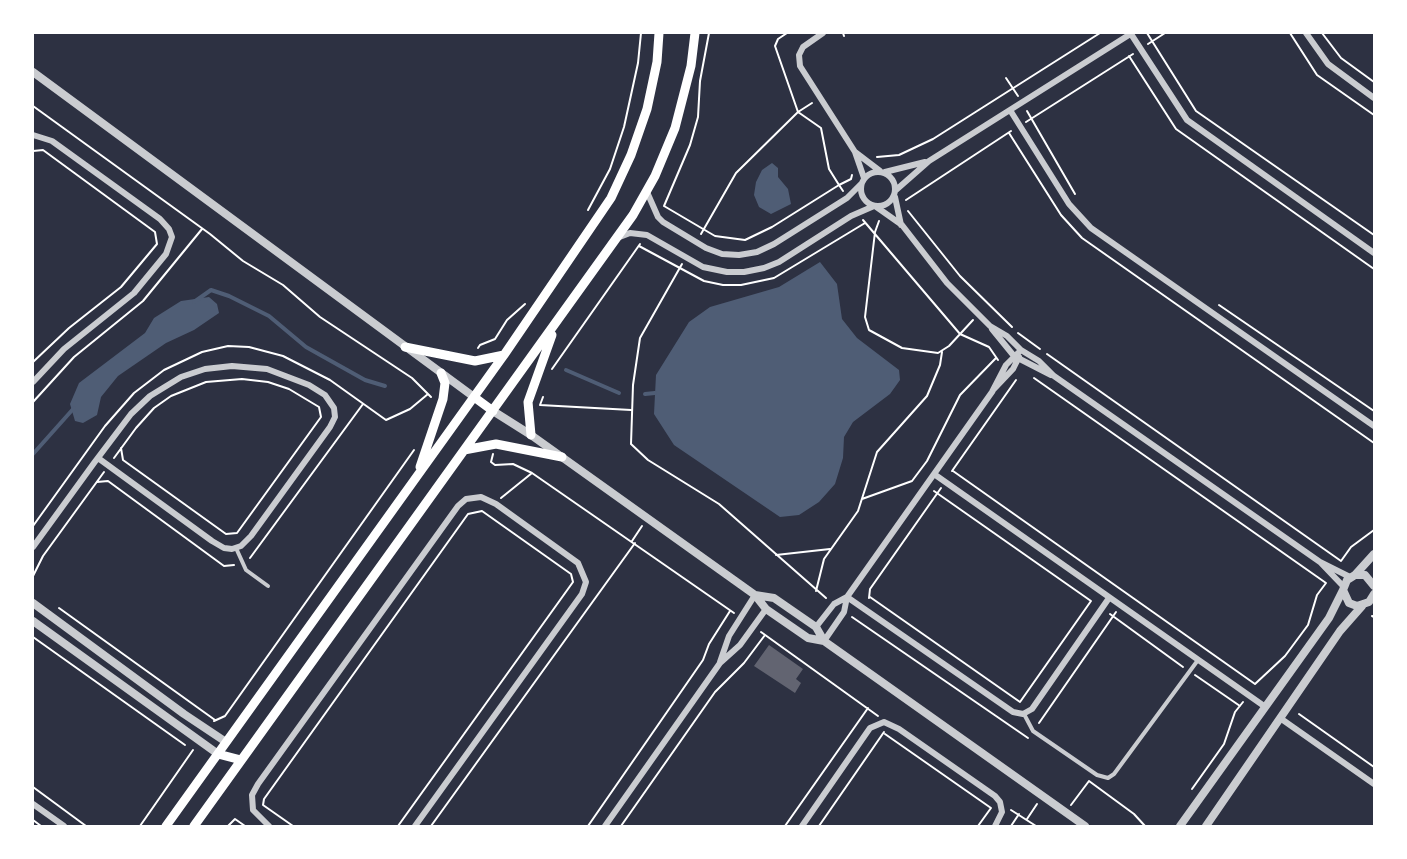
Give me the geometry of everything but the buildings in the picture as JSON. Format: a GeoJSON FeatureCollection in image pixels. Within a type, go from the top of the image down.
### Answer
{"type":"FeatureCollection","features":[{"type":"Feature","properties":{"kind":"main road"},"geometry":{"type":"LineString","coordinates":[[166,826],[504,355],[611,198],[631,155],[647,109],[657,62],[659,33]]}},
{"type":"Feature","properties":{"kind":"main road"},"geometry":{"type":"LineString","coordinates":[[194,826],[617,238],[647,191],[665,153],[681,109],[696,33]]}},
{"type":"Feature","properties":{"kind":"main road"},"geometry":{"type":"LineString","coordinates":[[531,435],[528,402],[558,318]]}},
{"type":"Feature","properties":{"kind":"main road"},"geometry":{"type":"LineString","coordinates":[[405,346],[475,361],[504,355]]}},
{"type":"Feature","properties":{"kind":"main road"},"geometry":{"type":"LineString","coordinates":[[416,478],[443,399],[445,383],[441,373]]}},
{"type":"Feature","properties":{"kind":"main road"},"geometry":{"type":"LineString","coordinates":[[474,397],[493,411]]}},
{"type":"Feature","properties":{"kind":"main road"},"geometry":{"type":"LineString","coordinates":[[464,450],[496,444],[562,457]]}},
{"type":"Feature","properties":{"kind":"main road"},"geometry":{"type":"LineString","coordinates":[[226,742],[241,760]]}},
{"type":"Feature","properties":{"kind":"main road"},"geometry":{"type":"LineString","coordinates":[[218,754],[241,760]]}},
{"type":"Feature","properties":{"kind":"street"},"geometry":{"type":"LineString","coordinates":[[823,33],[803,47],[799,59],[820,98],[855,152],[863,181],[863,197],[902,225],[947,283],[1017,357],[1054,376],[1320,562],[1352,576],[1365,576],[1374,586]]}},
{"type":"Feature","properties":{"kind":"street"},"geometry":{"type":"LineString","coordinates":[[1306,33],[1328,64],[1374,98]]}},
{"type":"Feature","properties":{"kind":"street"},"geometry":{"type":"LineString","coordinates":[[617,238],[630,233],[647,235],[703,267],[727,273],[764,268],[779,262],[851,216],[874,206],[889,203],[895,192],[929,161],[1131,34],[1187,120],[1374,253]]}},
{"type":"Feature","properties":{"kind":"street"},"geometry":{"type":"LineString","coordinates":[[33,72],[474,397]]}},
{"type":"Feature","properties":{"kind":"street"},"geometry":{"type":"LineString","coordinates":[[1010,110],[1069,204],[1091,228],[1374,426]]}},
{"type":"Feature","properties":{"kind":"street"},"geometry":{"type":"LineString","coordinates":[[33,135],[52,141],[160,219],[169,229],[172,237],[166,254],[134,293],[64,349],[33,382]]}},
{"type":"Feature","properties":{"kind":"street"},"geometry":{"type":"LineString","coordinates":[[855,152],[894,181],[902,225]]}},
{"type":"Feature","properties":{"kind":"street"},"geometry":{"type":"LineString","coordinates":[[647,191],[658,217],[663,222],[705,248],[722,254],[739,255],[757,252],[774,244],[847,198],[869,173],[929,161]]}},
{"type":"Feature","properties":{"kind":"street"},"geometry":{"type":"LineString","coordinates":[[990,326],[1007,336],[1054,376]]}},
{"type":"Feature","properties":{"kind":"street"},"geometry":{"type":"LineString","coordinates":[[824,641],[844,612],[847,597],[992,392],[1013,369],[1021,350]]}},
{"type":"Feature","properties":{"kind":"street"},"geometry":{"type":"LineString","coordinates":[[992,392],[1006,365],[1017,357]]}},
{"type":"Feature","properties":{"kind":"street"},"geometry":{"type":"LineString","coordinates":[[33,547],[98,458],[131,414],[150,396],[181,377],[218,367],[255,367],[289,375],[325,395],[333,404],[335,417],[251,536],[236,548],[228,549],[219,545],[98,458]]}},
{"type":"Feature","properties":{"kind":"street"},"geometry":{"type":"LineString","coordinates":[[493,411],[531,435],[755,595],[766,609],[807,638],[824,641]]}},
{"type":"Feature","properties":{"kind":"street"},"geometry":{"type":"LineString","coordinates":[[934,474],[1264,706]]}},
{"type":"Feature","properties":{"kind":"street"},"geometry":{"type":"LineString","coordinates":[[269,826],[253,810],[251,800],[258,784],[458,506],[476,497],[485,498],[578,563],[584,571],[586,582],[582,594],[415,826]]}},
{"type":"Feature","properties":{"kind":"street"},"geometry":{"type":"LineString","coordinates":[[1180,826],[1329,618],[1343,588],[1374,554]]}},
{"type":"Feature","properties":{"kind":"street"},"geometry":{"type":"LineString","coordinates":[[1320,562],[1343,588],[1349,603],[1367,606]]}},
{"type":"Feature","properties":{"kind":"street"},"geometry":{"type":"LineString","coordinates":[[1206,826],[1340,631],[1367,606],[1374,594]]}},
{"type":"Feature","properties":{"kind":"street"},"geometry":{"type":"LineString","coordinates":[[755,595],[774,598],[816,627],[824,641],[1085,826]]}},
{"type":"Feature","properties":{"kind":"street"},"geometry":{"type":"LineString","coordinates":[[720,663],[729,636],[755,595]]}},
{"type":"Feature","properties":{"kind":"street"},"geometry":{"type":"LineString","coordinates":[[807,638],[834,604],[847,597]]}},
{"type":"Feature","properties":{"kind":"street"},"geometry":{"type":"LineString","coordinates":[[847,597],[1013,712],[1023,714],[1032,709],[1109,598]]}},
{"type":"Feature","properties":{"kind":"street"},"geometry":{"type":"LineString","coordinates":[[605,826],[720,663],[740,645],[774,598]]}},
{"type":"Feature","properties":{"kind":"street"},"geometry":{"type":"LineString","coordinates":[[33,603],[184,714],[226,742]]}},
{"type":"Feature","properties":{"kind":"street"},"geometry":{"type":"LineString","coordinates":[[33,621],[218,754]]}},
{"type":"Feature","properties":{"kind":"street"},"geometry":{"type":"LineString","coordinates":[[1280,718],[1374,784]]}},
{"type":"Feature","properties":{"kind":"street"},"geometry":{"type":"LineString","coordinates":[[802,826],[870,729],[881,722],[899,729],[991,792],[1001,808],[994,826]]}},
{"type":"Feature","properties":{"kind":"street"},"geometry":{"type":"LineString","coordinates":[[33,804],[64,826]]}},
{"type":"Feature","properties":{"kind":"lane"},"geometry":{"type":"LineString","coordinates":[[236,548],[246,570],[268,586]]}},
{"type":"Feature","properties":{"kind":"lane"},"geometry":{"type":"LineString","coordinates":[[1023,714],[1033,731],[1097,775],[1108,778],[1114,774],[1198,660]]}},
{"type":"Feature","properties":{"kind":"path"},"geometry":{"type":"LineString","coordinates":[[582,219],[600,189],[622,135],[638,63],[641,33]]}},
{"type":"Feature","properties":{"kind":"path"},"geometry":{"type":"LineString","coordinates":[[664,206],[703,230],[730,240],[752,238],[839,185],[829,169],[821,128],[798,112],[775,46],[778,39],[787,33]]}},
{"type":"Feature","properties":{"kind":"path"},"geometry":{"type":"LineString","coordinates":[[874,157],[884,159],[898,155],[933,139],[1100,33]]}},
{"type":"Feature","properties":{"kind":"path"},"geometry":{"type":"LineString","coordinates":[[1147,33],[1196,111],[1374,235]]}},
{"type":"Feature","properties":{"kind":"path"},"geometry":{"type":"LineString","coordinates":[[1166,33],[907,198],[904,206],[960,276],[1020,334],[1341,561]]}},
{"type":"Feature","properties":{"kind":"path"},"geometry":{"type":"LineString","coordinates":[[1290,33],[1317,75],[1374,115]]}},
{"type":"Feature","properties":{"kind":"path"},"geometry":{"type":"LineString","coordinates":[[1322,33],[1341,58],[1374,82]]}},
{"type":"Feature","properties":{"kind":"path"},"geometry":{"type":"LineString","coordinates":[[1006,78],[1076,195]]}},
{"type":"Feature","properties":{"kind":"path"},"geometry":{"type":"LineString","coordinates":[[703,230],[736,173],[798,112],[820,98]]}},
{"type":"Feature","properties":{"kind":"path"},"geometry":{"type":"LineString","coordinates":[[33,106],[210,234],[243,261],[283,285],[320,317],[402,370],[431,396],[429,402]]}},
{"type":"Feature","properties":{"kind":"path"},"geometry":{"type":"LineString","coordinates":[[33,151],[43,150],[155,232],[157,244],[121,287],[69,328],[33,362]]}},
{"type":"Feature","properties":{"kind":"path"},"geometry":{"type":"LineString","coordinates":[[865,224],[875,232],[960,334],[989,347],[996,358],[1006,365]]}},
{"type":"Feature","properties":{"kind":"path"},"geometry":{"type":"LineString","coordinates":[[875,232],[865,317],[867,328],[902,348],[942,352]]}},
{"type":"Feature","properties":{"kind":"path"},"geometry":{"type":"LineString","coordinates":[[679,270],[640,338],[630,437],[639,453],[719,504],[816,592],[834,604]]}},
{"type":"Feature","properties":{"kind":"path"},"geometry":{"type":"LineString","coordinates":[[1211,299],[1374,411]]}},
{"type":"Feature","properties":{"kind":"path"},"geometry":{"type":"LineString","coordinates":[[478,350],[480,345],[495,339],[507,320],[526,303]]}},
{"type":"Feature","properties":{"kind":"path"},"geometry":{"type":"LineString","coordinates":[[816,592],[824,559],[858,511],[877,452],[927,396],[940,365],[942,352],[977,315]]}},
{"type":"Feature","properties":{"kind":"path"},"geometry":{"type":"LineString","coordinates":[[33,526],[111,419],[134,393],[164,370],[202,352],[238,346],[272,351],[310,369],[388,421],[410,409],[428,394]]}},
{"type":"Feature","properties":{"kind":"path"},"geometry":{"type":"LineString","coordinates":[[862,499],[912,481],[927,461],[960,395],[996,358]]}},
{"type":"Feature","properties":{"kind":"path"},"geometry":{"type":"LineString","coordinates":[[856,620],[870,597],[870,589],[1020,375],[1013,369]]}},
{"type":"Feature","properties":{"kind":"path"},"geometry":{"type":"LineString","coordinates":[[33,576],[43,556],[121,448],[154,408],[171,396],[206,382],[242,378],[268,382],[289,389],[319,407],[321,417],[237,532],[226,534],[123,460],[121,448]]}},
{"type":"Feature","properties":{"kind":"path"},"geometry":{"type":"LineString","coordinates":[[1033,378],[1326,583]]}},
{"type":"Feature","properties":{"kind":"path"},"geometry":{"type":"LineString","coordinates":[[97,482],[108,481],[224,566],[241,563],[256,551],[342,436],[363,404]]}},
{"type":"Feature","properties":{"kind":"path"},"geometry":{"type":"LineString","coordinates":[[540,405],[631,411]]}},
{"type":"Feature","properties":{"kind":"path"},"geometry":{"type":"LineString","coordinates":[[209,729],[215,720],[225,716],[417,445]]}},
{"type":"Feature","properties":{"kind":"path"},"geometry":{"type":"LineString","coordinates":[[493,453],[491,462],[495,465],[513,464],[532,473],[730,611],[743,614]]}},
{"type":"Feature","properties":{"kind":"path"},"geometry":{"type":"LineString","coordinates":[[953,471],[1255,684]]}},
{"type":"Feature","properties":{"kind":"path"},"geometry":{"type":"LineString","coordinates":[[488,515],[504,495],[532,473]]}},
{"type":"Feature","properties":{"kind":"path"},"geometry":{"type":"LineString","coordinates":[[937,493],[1240,706]]}},
{"type":"Feature","properties":{"kind":"path"},"geometry":{"type":"LineString","coordinates":[[293,826],[263,805],[264,799],[468,514],[482,511],[572,574],[573,582],[398,826]]}},
{"type":"Feature","properties":{"kind":"path"},"geometry":{"type":"LineString","coordinates":[[431,826],[622,562],[647,518]]}},
{"type":"Feature","properties":{"kind":"path"},"geometry":{"type":"LineString","coordinates":[[1351,547],[1374,530]]}},
{"type":"Feature","properties":{"kind":"path"},"geometry":{"type":"LineString","coordinates":[[776,555],[832,549]]}},
{"type":"Feature","properties":{"kind":"path"},"geometry":{"type":"LineString","coordinates":[[1033,731],[1128,595]]}},
{"type":"Feature","properties":{"kind":"path"},"geometry":{"type":"LineString","coordinates":[[1259,678],[1285,657],[1308,625],[1317,595]]}},
{"type":"Feature","properties":{"kind":"path"},"geometry":{"type":"LineString","coordinates":[[870,597],[1020,702],[1091,601]]}},
{"type":"Feature","properties":{"kind":"path"},"geometry":{"type":"LineString","coordinates":[[56,606],[215,720]]}},
{"type":"Feature","properties":{"kind":"path"},"geometry":{"type":"LineString","coordinates":[[588,826],[703,660],[709,644],[730,611]]}},
{"type":"Feature","properties":{"kind":"path"},"geometry":{"type":"LineString","coordinates":[[844,612],[1033,742]]}},
{"type":"Feature","properties":{"kind":"path"},"geometry":{"type":"LineString","coordinates":[[756,623],[765,635],[878,714],[884,733],[991,808],[1001,808],[1019,814],[1036,826]]}},
{"type":"Feature","properties":{"kind":"path"},"geometry":{"type":"LineString","coordinates":[[621,826],[715,692],[744,663],[765,635]]}},
{"type":"Feature","properties":{"kind":"path"},"geometry":{"type":"LineString","coordinates":[[33,637],[193,750]]}},
{"type":"Feature","properties":{"kind":"path"},"geometry":{"type":"LineString","coordinates":[[785,826],[868,708]]}},
{"type":"Feature","properties":{"kind":"path"},"geometry":{"type":"LineString","coordinates":[[1187,796],[1224,744],[1235,712]]}},
{"type":"Feature","properties":{"kind":"path"},"geometry":{"type":"LineString","coordinates":[[1299,714],[1374,767]]}},
{"type":"Feature","properties":{"kind":"path"},"geometry":{"type":"LineString","coordinates":[[819,826],[884,733]]}},
{"type":"Feature","properties":{"kind":"path"},"geometry":{"type":"LineString","coordinates":[[140,826],[201,740]]}},
{"type":"Feature","properties":{"kind":"path"},"geometry":{"type":"LineString","coordinates":[[1066,812],[1089,781],[1134,814],[1145,826]]}},
{"type":"Feature","properties":{"kind":"path"},"geometry":{"type":"LineString","coordinates":[[33,788],[86,826]]}},
{"type":"Feature","properties":{"kind":"path"},"geometry":{"type":"LineString","coordinates":[[1027,819],[1043,796]]}},
{"type":"Feature","properties":{"kind":"path"},"geometry":{"type":"LineString","coordinates":[[978,826],[991,808]]}},
{"type":"Feature","properties":{"kind":"path"},"geometry":{"type":"LineString","coordinates":[[1011,826],[1019,814]]}},
{"type":"Feature","properties":{"kind":"path"},"geometry":{"type":"LineString","coordinates":[[228,826],[235,819],[245,826]]}},
{"type":"Feature","properties":{"kind":"path"},"geometry":{"type":"LineString","coordinates":[[33,820],[41,826]]}},
{"type":"Feature","properties":{"kind":"water"},"geometry":{"type":"Polygon","coordinates":[[[772,163],[778,168],[778,177],[788,189],[791,204],[771,214],[759,207],[754,195],[756,182],[762,170],[772,163]]]}},
{"type":"Feature","properties":{"kind":"water"},"geometry":{"type":"Polygon","coordinates":[[[820,262],[837,284],[842,319],[857,338],[899,370],[900,380],[890,394],[853,422],[844,437],[843,458],[835,484],[819,502],[799,515],[780,517],[674,445],[654,414],[656,375],[689,322],[710,307],[779,287],[820,262]]]}},
{"type":"Feature","properties":{"kind":"water"},"geometry":{"type":"Polygon","coordinates":[[[209,297],[217,304],[219,313],[194,330],[166,343],[118,376],[101,397],[97,415],[83,423],[75,421],[70,404],[79,383],[145,333],[154,318],[181,301],[209,297]]]}},
{"type":"Feature","properties":{"kind":"waterway"},"geometry":{"type":"LineString","coordinates":[[194,302],[211,290],[229,296],[269,316],[306,347],[365,380],[385,386]]}},
{"type":"Feature","properties":{"kind":"waterway"},"geometry":{"type":"LineString","coordinates":[[566,370],[619,393]]}},
{"type":"Feature","properties":{"kind":"waterway"},"geometry":{"type":"LineString","coordinates":[[645,394],[655,393]]}},
{"type":"Feature","properties":{"kind":"waterway"},"geometry":{"type":"LineString","coordinates":[[33,454],[74,408]]}}]}
